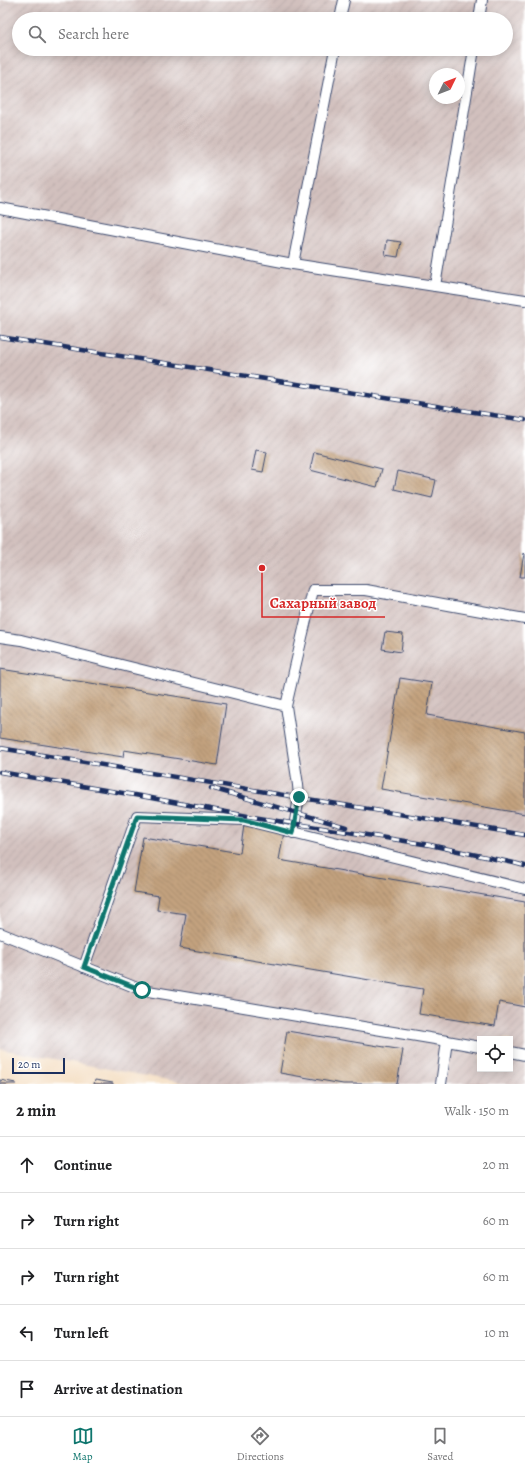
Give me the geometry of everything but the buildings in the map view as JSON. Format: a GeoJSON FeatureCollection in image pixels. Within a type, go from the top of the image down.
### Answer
{"type":"FeatureCollection","features":[{"type":"Feature","properties":{"kind":"lane"},"geometry":{"type":"LineString","coordinates":[[341,12],[344,0]]}},
{"type":"Feature","properties":{"kind":"lane"},"geometry":{"type":"LineString","coordinates":[[480,12],[482,0]]}},
{"type":"Feature","properties":{"kind":"lane"},"geometry":{"type":"LineString","coordinates":[[293,264],[334,56]]}},
{"type":"Feature","properties":{"kind":"lane"},"geometry":{"type":"LineString","coordinates":[[435,286],[473,56]]}},
{"type":"Feature","properties":{"kind":"lane"},"geometry":{"type":"LineString","coordinates":[[0,208],[293,264],[525,300]]}},
{"type":"Feature","properties":{"kind":"lane"},"geometry":{"type":"LineString","coordinates":[[293,833],[299,797],[286,706],[313,590],[366,590],[525,619]]}},
{"type":"Feature","properties":{"kind":"lane"},"geometry":{"type":"LineString","coordinates":[[0,637],[21,640],[286,706]]}},
{"type":"Feature","properties":{"kind":"lane"},"geometry":{"type":"LineString","coordinates":[[84,967],[137,816],[244,820],[525,889]]}},
{"type":"Feature","properties":{"kind":"lane"},"geometry":{"type":"LineString","coordinates":[[0,933],[142,990],[477,1046]]}},
{"type":"Feature","properties":{"kind":"lane"},"geometry":{"type":"LineString","coordinates":[[441,1084],[447,1041]]}},
{"type":"Feature","properties":{"kind":"lane"},"geometry":{"type":"LineString","coordinates":[[513,1053],[525,1055]]}},
{"type":"Feature","properties":{"kind":"shaded area"},"geometry":{"type":"Polygon","coordinates":[[[0,0],[525,0],[525,1084],[190,1084],[0,1049],[0,0]]]}},
{"type":"Feature","properties":{"kind":"railway"},"geometry":{"type":"LineString","coordinates":[[0,337],[525,420]]}},
{"type":"Feature","properties":{"kind":"railway"},"geometry":{"type":"LineString","coordinates":[[0,748],[525,835]]}},
{"type":"Feature","properties":{"kind":"railway"},"geometry":{"type":"LineString","coordinates":[[0,772],[253,817],[430,845],[525,866]]}},
{"type":"Feature","properties":{"kind":"railway"},"geometry":{"type":"LineString","coordinates":[[211,788],[346,827]]}},
{"type":"Feature","properties":{"kind":"place","name":"Сахарный завод"},"geometry":{"type":"Point","coordinates":[262,568]}},
{"type":"Feature","properties":{"kind":"route"},"geometry":{"type":"LineString","coordinates":[[142,990],[84,967],[137,816],[244,820],[293,833],[299,797]]}}]}
